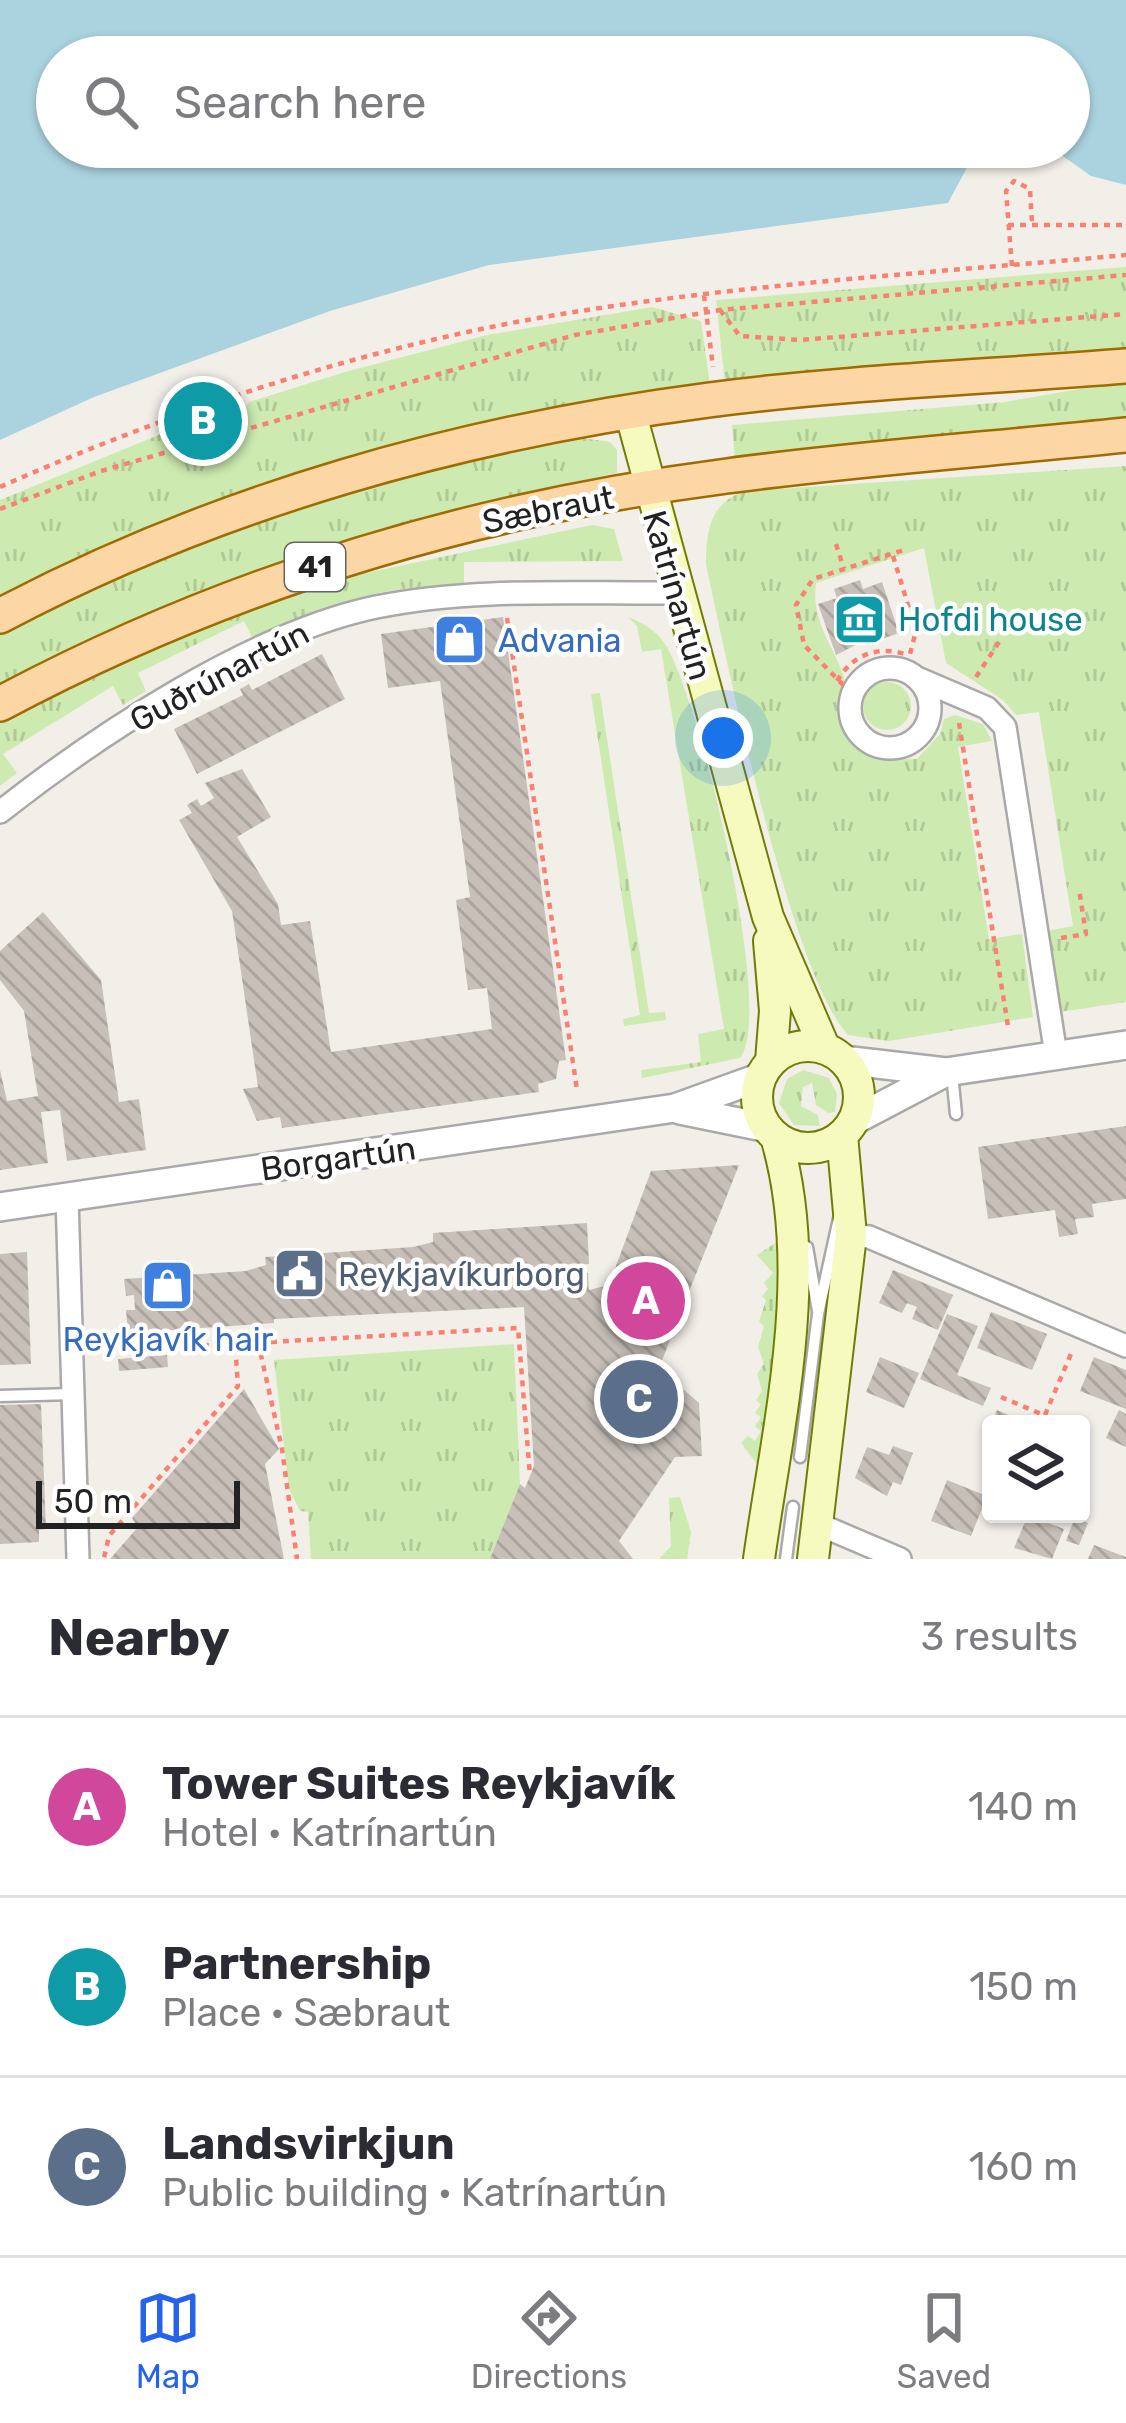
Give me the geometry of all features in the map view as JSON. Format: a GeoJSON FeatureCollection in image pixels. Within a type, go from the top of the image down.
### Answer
{"type":"FeatureCollection","features":[{"type":"Feature","properties":{"kind":"main road","name":"41"},"geometry":{"type":"LineString","coordinates":[[0,616],[191,528],[325,483],[521,430],[716,399],[1126,366]]}},
{"type":"Feature","properties":{"kind":"main road","name":"Katrínartún"},"geometry":{"type":"LineString","coordinates":[[629,412],[768,917],[834,1055]]}},
{"type":"Feature","properties":{"kind":"main road","name":"Sæbraut"},"geometry":{"type":"LineString","coordinates":[[0,704],[163,623],[339,559],[502,517],[725,476],[1126,436]]}},
{"type":"Feature","properties":{"kind":"main road","name":"Katrínartún"},"geometry":{"type":"LineString","coordinates":[[766,1069],[775,1011],[768,917]]}},
{"type":"Feature","properties":{"kind":"main road","name":"Borgartún"},"geometry":{"type":"LineString","coordinates":[[766,1069],[796,1047],[834,1055]]}},
{"type":"Feature","properties":{"kind":"main road"},"geometry":{"type":"LineString","coordinates":[[813,1559],[806,1515],[850,1235],[848,1128],[858,1089],[834,1055]]}},
{"type":"Feature","properties":{"kind":"main road"},"geometry":{"type":"LineString","coordinates":[[759,1559],[786,1370],[794,1210],[772,1133],[757,1103],[766,1069]]}},
{"type":"Feature","properties":{"kind":"main road","name":"Borgartún"},"geometry":{"type":"LineString","coordinates":[[772,1133],[817,1147],[848,1128]]}},
{"type":"Feature","properties":{"kind":"street","name":"Guðrúnartún"},"geometry":{"type":"LineString","coordinates":[[0,812],[158,705],[298,632],[338,617],[415,600],[677,592]]}},
{"type":"Feature","properties":{"kind":"street"},"geometry":{"type":"LineString","coordinates":[[912,675],[930,713],[919,735],[884,748],[861,736],[850,713],[852,694],[871,672],[912,675],[987,708],[1005,727],[1056,1055]]}},
{"type":"Feature","properties":{"kind":"street","name":"Borgartún"},"geometry":{"type":"LineString","coordinates":[[834,1055],[949,1071],[1126,1045]]}},
{"type":"Feature","properties":{"kind":"street","name":"Borgartún"},"geometry":{"type":"LineString","coordinates":[[0,1207],[676,1108],[766,1069]]}},
{"type":"Feature","properties":{"kind":"street","name":"Borgartún"},"geometry":{"type":"LineString","coordinates":[[848,1128],[949,1071]]}},
{"type":"Feature","properties":{"kind":"street","name":"Borgartún"},"geometry":{"type":"LineString","coordinates":[[676,1108],[772,1133]]}},
{"type":"Feature","properties":{"kind":"street"},"geometry":{"type":"LineString","coordinates":[[67,1197],[78,1559]]}},
{"type":"Feature","properties":{"kind":"street"},"geometry":{"type":"LineString","coordinates":[[850,1235],[869,1237],[1126,1346]]}},
{"type":"Feature","properties":{"kind":"street"},"geometry":{"type":"LineString","coordinates":[[806,1515],[900,1559]]}},
{"type":"Feature","properties":{"kind":"lane"},"geometry":{"type":"LineString","coordinates":[[949,1071],[956,1114]]}},
{"type":"Feature","properties":{"kind":"lane"},"geometry":{"type":"LineString","coordinates":[[800,1456],[818,1314],[834,1228],[846,1201]]}},
{"type":"Feature","properties":{"kind":"lane"},"geometry":{"type":"LineString","coordinates":[[794,1210],[805,1233],[818,1314]]}},
{"type":"Feature","properties":{"kind":"lane"},"geometry":{"type":"LineString","coordinates":[[0,1396],[73,1394]]}},
{"type":"Feature","properties":{"kind":"lane"},"geometry":{"type":"LineString","coordinates":[[785,1559],[806,1515]]}},
{"type":"Feature","properties":{"kind":"path"},"geometry":{"type":"LineString","coordinates":[[1012,266],[1006,190],[1014,181],[1028,184],[1032,223]]}},
{"type":"Feature","properties":{"kind":"path"},"geometry":{"type":"LineString","coordinates":[[1008,225],[1126,225]]}},
{"type":"Feature","properties":{"kind":"path"},"geometry":{"type":"LineString","coordinates":[[0,487],[192,412],[364,360],[572,312],[1126,255]]}},
{"type":"Feature","properties":{"kind":"path"},"geometry":{"type":"LineString","coordinates":[[0,509],[101,471],[575,335],[720,310],[1126,275]]}},
{"type":"Feature","properties":{"kind":"path"},"geometry":{"type":"LineString","coordinates":[[704,295],[713,373]]}},
{"type":"Feature","properties":{"kind":"path"},"geometry":{"type":"LineString","coordinates":[[720,310],[740,336],[800,340],[1126,314]]}},
{"type":"Feature","properties":{"kind":"path"},"geometry":{"type":"LineString","coordinates":[[836,544],[844,569]]}},
{"type":"Feature","properties":{"kind":"path"},"geometry":{"type":"LineString","coordinates":[[852,694],[811,654],[796,622],[796,605],[813,579],[907,549]]}},
{"type":"Feature","properties":{"kind":"path"},"geometry":{"type":"LineString","coordinates":[[892,554],[916,632],[912,675]]}},
{"type":"Feature","properties":{"kind":"path"},"geometry":{"type":"LineString","coordinates":[[506,612],[577,1090]]}},
{"type":"Feature","properties":{"kind":"path"},"geometry":{"type":"LineString","coordinates":[[999,642],[957,695],[1008,1026]]}},
{"type":"Feature","properties":{"kind":"path"},"geometry":{"type":"LineString","coordinates":[[1038,942],[1086,934],[1078,889]]}},
{"type":"Feature","properties":{"kind":"path"},"geometry":{"type":"LineString","coordinates":[[72,1352],[518,1328],[530,1476]]}},
{"type":"Feature","properties":{"kind":"path"},"geometry":{"type":"LineString","coordinates":[[1001,1397],[1045,1415],[1082,1328]]}},
{"type":"Feature","properties":{"kind":"path"},"geometry":{"type":"LineString","coordinates":[[258,1342],[282,1449],[297,1559]]}},
{"type":"Feature","properties":{"kind":"path"},"geometry":{"type":"LineString","coordinates":[[104,1559],[109,1536],[238,1386],[235,1344]]}},
{"type":"Feature","properties":{"kind":"green space"},"geometry":{"type":"Polygon","coordinates":[[[1126,267],[1126,350],[725,384],[716,300],[1126,267]]]}},
{"type":"Feature","properties":{"kind":"green space"},"geometry":{"type":"Polygon","coordinates":[[[652,307],[701,321],[710,385],[564,407],[434,437],[171,523],[0,598],[0,500],[183,425],[213,428],[235,421],[249,402],[345,372],[487,335],[652,307]]]}},
{"type":"Feature","properties":{"kind":"green space"},"geometry":{"type":"Polygon","coordinates":[[[1126,381],[1126,429],[735,460],[732,425],[1005,402],[1126,381]]]}},
{"type":"Feature","properties":{"kind":"green space"},"geometry":{"type":"Polygon","coordinates":[[[569,436],[610,442],[617,450],[617,473],[453,512],[301,560],[152,618],[0,688],[0,632],[136,566],[349,490],[569,436]]]}},
{"type":"Feature","properties":{"kind":"green space"},"geometry":{"type":"Polygon","coordinates":[[[1126,466],[1126,1002],[1060,1012],[1047,931],[1073,926],[1039,712],[1016,715],[1003,700],[946,663],[924,548],[816,583],[819,619],[844,678],[841,726],[865,752],[917,759],[940,734],[944,719],[955,715],[983,724],[992,741],[958,747],[989,939],[1022,934],[1033,1017],[889,1041],[848,1035],[826,1001],[805,949],[763,812],[706,564],[712,519],[724,503],[745,491],[1126,466]]]}},
{"type":"Feature","properties":{"kind":"green space"},"geometry":{"type":"Polygon","coordinates":[[[592,525],[614,529],[623,561],[464,562],[464,584],[355,598],[252,637],[244,621],[138,673],[146,691],[123,705],[113,686],[3,754],[17,773],[0,786],[0,718],[98,669],[295,588],[592,525]]]}},
{"type":"Feature","properties":{"kind":"green space"},"geometry":{"type":"Polygon","coordinates":[[[628,617],[665,644],[696,724],[729,854],[748,982],[749,1029],[740,1058],[642,1078],[641,1070],[701,1062],[698,1034],[724,1029],[661,649],[642,652],[637,626],[628,617]]]}},
{"type":"Feature","properties":{"kind":"green space"},"geometry":{"type":"Polygon","coordinates":[[[887,682],[904,689],[911,706],[904,723],[887,730],[870,723],[863,706],[870,689],[887,682]]]}},
{"type":"Feature","properties":{"kind":"green space"},"geometry":{"type":"Polygon","coordinates":[[[600,693],[649,1013],[665,1012],[666,1020],[624,1026],[623,1019],[640,1015],[591,694],[600,693]]]}},
{"type":"Feature","properties":{"kind":"green space"},"geometry":{"type":"Polygon","coordinates":[[[803,1070],[829,1078],[837,1094],[835,1112],[828,1113],[816,1105],[812,1083],[803,1087],[801,1106],[818,1115],[820,1126],[794,1125],[779,1103],[787,1079],[803,1070]]]}},
{"type":"Feature","properties":{"kind":"green space"},"geometry":{"type":"Polygon","coordinates":[[[780,1240],[782,1296],[759,1467],[741,1443],[748,1436],[755,1441],[761,1431],[755,1426],[761,1417],[755,1413],[761,1404],[756,1400],[762,1391],[757,1374],[764,1364],[758,1347],[764,1326],[759,1322],[766,1300],[762,1296],[768,1289],[764,1283],[773,1273],[757,1255],[780,1240]]]}},
{"type":"Feature","properties":{"kind":"green space"},"geometry":{"type":"Polygon","coordinates":[[[514,1344],[520,1484],[491,1559],[311,1559],[308,1512],[300,1511],[289,1489],[274,1360],[514,1344]]]}},
{"type":"Feature","properties":{"kind":"green space"},"geometry":{"type":"Polygon","coordinates":[[[680,1497],[691,1532],[687,1559],[659,1559],[671,1546],[669,1498],[680,1497]]]}},
{"type":"Feature","properties":{"kind":"water"},"geometry":{"type":"Polygon","coordinates":[[[0,0],[1126,0],[1126,185],[1091,176],[1080,168],[1090,168],[1090,36],[36,36],[36,168],[967,168],[948,203],[489,265],[330,311],[94,397],[0,440],[0,0]]]}},
{"type":"Feature","properties":{"kind":"building","name":"Hofdi house"},"geometry":{"type":"Polygon","coordinates":[[[860,580],[863,589],[882,582],[899,633],[879,640],[877,634],[836,655],[818,604],[837,598],[834,589],[860,580]]]}},
{"type":"Feature","properties":{"kind":"building"},"geometry":{"type":"Polygon","coordinates":[[[503,617],[566,1060],[559,1061],[556,1079],[538,1084],[539,1092],[282,1128],[280,1117],[257,1121],[243,1089],[258,1087],[232,911],[179,820],[192,813],[187,805],[197,799],[201,806],[214,798],[205,783],[242,769],[271,817],[237,837],[278,904],[281,925],[310,921],[331,1052],[492,1029],[487,988],[468,990],[456,900],[470,897],[440,681],[388,688],[381,634],[503,617]]]}},
{"type":"Feature","properties":{"kind":"building"},"geometry":{"type":"Polygon","coordinates":[[[322,654],[345,699],[197,774],[174,729],[243,695],[240,689],[249,684],[252,690],[322,654]]]}},
{"type":"Feature","properties":{"kind":"building"},"geometry":{"type":"Polygon","coordinates":[[[43,912],[101,980],[119,1102],[139,1099],[146,1150],[67,1161],[60,1110],[41,1112],[48,1163],[0,1170],[0,1070],[7,1101],[38,1096],[24,1011],[0,980],[0,951],[43,912]]]}},
{"type":"Feature","properties":{"kind":"building"},"geometry":{"type":"Polygon","coordinates":[[[1126,1126],[1126,1199],[1092,1204],[1094,1217],[1075,1219],[1078,1234],[1059,1237],[1055,1210],[988,1219],[978,1147],[1126,1126]]]}},
{"type":"Feature","properties":{"kind":"building"},"geometry":{"type":"Polygon","coordinates":[[[739,1165],[659,1368],[699,1403],[702,1456],[675,1457],[619,1541],[633,1559],[490,1559],[520,1484],[525,1488],[534,1466],[524,1307],[274,1319],[274,1323],[128,1333],[126,1310],[135,1310],[134,1295],[126,1296],[124,1279],[246,1271],[266,1265],[265,1257],[413,1247],[433,1242],[433,1233],[587,1223],[589,1264],[579,1265],[579,1273],[588,1273],[589,1290],[609,1285],[651,1171],[739,1165]]]}},
{"type":"Feature","properties":{"kind":"building"},"geometry":{"type":"Polygon","coordinates":[[[27,1252],[31,1364],[0,1365],[0,1254],[27,1252]]]}},
{"type":"Feature","properties":{"kind":"building"},"geometry":{"type":"Polygon","coordinates":[[[893,1270],[953,1295],[938,1330],[912,1319],[917,1307],[907,1303],[902,1313],[879,1303],[893,1270]]]}},
{"type":"Feature","properties":{"kind":"building"},"geometry":{"type":"Polygon","coordinates":[[[991,1312],[1047,1334],[1032,1370],[977,1348],[991,1312]]]}},
{"type":"Feature","properties":{"kind":"building"},"geometry":{"type":"Polygon","coordinates":[[[947,1314],[978,1326],[957,1375],[991,1388],[983,1406],[920,1379],[947,1314]]]}},
{"type":"Feature","properties":{"kind":"building"},"geometry":{"type":"Polygon","coordinates":[[[167,1355],[168,1367],[119,1371],[118,1359],[167,1355]]]}},
{"type":"Feature","properties":{"kind":"building"},"geometry":{"type":"Polygon","coordinates":[[[880,1357],[919,1373],[904,1408],[866,1392],[880,1357]]]}},
{"type":"Feature","properties":{"kind":"building"},"geometry":{"type":"Polygon","coordinates":[[[1094,1357],[1126,1370],[1126,1409],[1080,1391],[1094,1357]]]}},
{"type":"Feature","properties":{"kind":"building"},"geometry":{"type":"Polygon","coordinates":[[[244,1389],[279,1449],[265,1464],[284,1559],[110,1559],[138,1527],[132,1518],[244,1389]]]}},
{"type":"Feature","properties":{"kind":"building"},"geometry":{"type":"Polygon","coordinates":[[[41,1404],[46,1529],[39,1530],[39,1542],[0,1544],[0,1405],[41,1404]]]}},
{"type":"Feature","properties":{"kind":"building"},"geometry":{"type":"Polygon","coordinates":[[[1119,1410],[1126,1414],[1126,1447],[1106,1438],[1119,1410]]]}},
{"type":"Feature","properties":{"kind":"building"},"geometry":{"type":"Polygon","coordinates":[[[893,1446],[913,1453],[901,1485],[893,1482],[887,1496],[855,1478],[867,1447],[889,1455],[893,1446]]]}},
{"type":"Feature","properties":{"kind":"building"},"geometry":{"type":"Polygon","coordinates":[[[947,1480],[982,1494],[982,1508],[971,1536],[931,1521],[947,1480]]]}},
{"type":"Feature","properties":{"kind":"building"},"geometry":{"type":"Polygon","coordinates":[[[1025,1523],[1049,1523],[1064,1529],[1052,1559],[1014,1548],[1025,1523]]]}},
{"type":"Feature","properties":{"kind":"building"},"geometry":{"type":"Polygon","coordinates":[[[1073,1523],[1088,1523],[1079,1545],[1066,1541],[1073,1523]]]}},
{"type":"Feature","properties":{"kind":"building"},"geometry":{"type":"Polygon","coordinates":[[[1094,1545],[1126,1557],[1126,1559],[1088,1559],[1094,1545]]]}},
{"type":"Feature","properties":{"kind":"place","name":"Partnership"},"geometry":{"type":"Point","coordinates":[203,421]}},
{"type":"Feature","properties":{"kind":"place","name":"Hofdi house"},"geometry":{"type":"Point","coordinates":[859,619]}},
{"type":"Feature","properties":{"kind":"place","name":"Advania"},"geometry":{"type":"Point","coordinates":[459,640]}},
{"type":"Feature","properties":{"kind":"place","name":"Reykjavíkurborg"},"geometry":{"type":"Point","coordinates":[299,1274]}},
{"type":"Feature","properties":{"kind":"place","name":"Reykjavík hair"},"geometry":{"type":"Point","coordinates":[168,1285]}},
{"type":"Feature","properties":{"kind":"place","name":"Tower Suites Reykjavík"},"geometry":{"type":"Point","coordinates":[646,1301]}},
{"type":"Feature","properties":{"kind":"place","name":"Landsvirkjun"},"geometry":{"type":"Point","coordinates":[639,1399]}}]}
